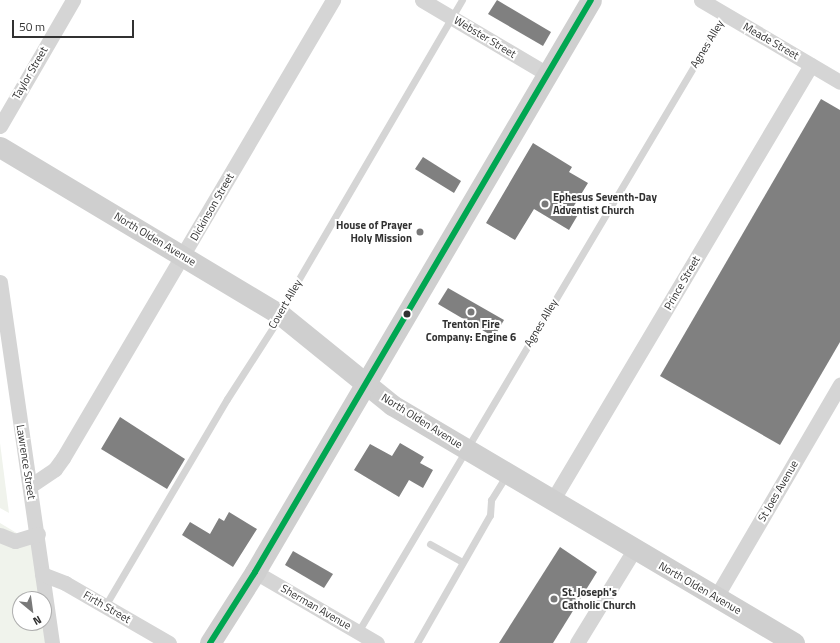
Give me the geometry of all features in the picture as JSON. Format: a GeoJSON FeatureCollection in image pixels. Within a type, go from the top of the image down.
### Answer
{"type":"FeatureCollection","features":[{"type":"Feature","properties":{"kind":"main road"},"geometry":{"type":"LineString","coordinates":[[210,643],[255,572],[591,0]]}},
{"type":"Feature","properties":{"kind":"main road","name":"North Olden Avenue"},"geometry":{"type":"LineString","coordinates":[[0,146],[281,315],[392,405],[634,550],[794,643]]}},
{"type":"Feature","properties":{"kind":"street","name":"Taylor Street"},"geometry":{"type":"LineString","coordinates":[[0,126],[73,0]]}},
{"type":"Feature","properties":{"kind":"street","name":"Dickinson Street"},"geometry":{"type":"LineString","coordinates":[[30,486],[55,469],[63,458],[333,0]]}},
{"type":"Feature","properties":{"kind":"street","name":"Webster Street"},"geometry":{"type":"LineString","coordinates":[[422,0],[547,74]]}},
{"type":"Feature","properties":{"kind":"street","name":"Meade Street"},"geometry":{"type":"LineString","coordinates":[[701,0],[840,82]]}},
{"type":"Feature","properties":{"kind":"street","name":"Prince Street"},"geometry":{"type":"LineString","coordinates":[[552,501],[811,65]]}},
{"type":"Feature","properties":{"kind":"street","name":"Lawrence Street"},"geometry":{"type":"LineString","coordinates":[[0,282],[38,534],[52,643]]}},
{"type":"Feature","properties":{"kind":"street","name":"St Joes Avenue"},"geometry":{"type":"LineString","coordinates":[[716,597],[840,385]]}},
{"type":"Feature","properties":{"kind":"street"},"geometry":{"type":"LineString","coordinates":[[0,535],[14,541],[38,534]]}},
{"type":"Feature","properties":{"kind":"street"},"geometry":{"type":"LineString","coordinates":[[579,642],[634,550]]}},
{"type":"Feature","properties":{"kind":"street","name":"Sherman Avenue"},"geometry":{"type":"LineString","coordinates":[[255,572],[377,643]]}},
{"type":"Feature","properties":{"kind":"street","name":"Firth Street"},"geometry":{"type":"LineString","coordinates":[[42,574],[65,583],[169,643]]}},
{"type":"Feature","properties":{"kind":"lane","name":"Covert Alley"},"geometry":{"type":"LineString","coordinates":[[106,606],[227,399],[281,315],[293,289],[462,0]]}},
{"type":"Feature","properties":{"kind":"lane","name":"Agnes Alley"},"geometry":{"type":"LineString","coordinates":[[358,632],[725,14]]}},
{"type":"Feature","properties":{"kind":"lane"},"geometry":{"type":"LineString","coordinates":[[417,643],[490,515],[491,500],[507,474]]}},
{"type":"Feature","properties":{"kind":"lane"},"geometry":{"type":"LineString","coordinates":[[430,544],[462,562]]}},
{"type":"Feature","properties":{"kind":"shaded area"},"geometry":{"type":"Polygon","coordinates":[[[0,443],[9,513],[0,508],[0,443]]]}},
{"type":"Feature","properties":{"kind":"shaded area"},"geometry":{"type":"Polygon","coordinates":[[[0,523],[40,547],[48,591],[12,591],[12,631],[52,631],[52,611],[58,643],[0,643],[0,523]]]}},
{"type":"Feature","properties":{"kind":"building"},"geometry":{"type":"Polygon","coordinates":[[[497,0],[551,32],[543,46],[488,14],[497,0]]]}},
{"type":"Feature","properties":{"kind":"building"},"geometry":{"type":"Polygon","coordinates":[[[821,99],[840,110],[840,342],[780,445],[660,376],[821,99]]]}},
{"type":"Feature","properties":{"kind":"building"},"geometry":{"type":"Polygon","coordinates":[[[533,143],[572,167],[569,172],[588,183],[572,209],[579,213],[569,230],[534,209],[515,240],[486,223],[533,143]]]}},
{"type":"Feature","properties":{"kind":"building"},"geometry":{"type":"Polygon","coordinates":[[[423,157],[461,181],[454,193],[415,169],[423,157]]]}},
{"type":"Feature","properties":{"kind":"building","name":"Trenton Fire Company: Engine 6"},"geometry":{"type":"Polygon","coordinates":[[[448,288],[504,320],[494,337],[438,304],[448,288]]]}},
{"type":"Feature","properties":{"kind":"building"},"geometry":{"type":"Polygon","coordinates":[[[120,417],[185,459],[167,489],[101,449],[120,417]]]}},
{"type":"Feature","properties":{"kind":"building"},"geometry":{"type":"Polygon","coordinates":[[[400,443],[424,457],[420,463],[433,470],[423,488],[409,480],[399,497],[354,470],[370,444],[392,456],[400,443]]]}},
{"type":"Feature","properties":{"kind":"building"},"geometry":{"type":"Polygon","coordinates":[[[229,512],[257,529],[233,567],[182,535],[190,522],[210,534],[219,518],[224,521],[229,512]]]}},
{"type":"Feature","properties":{"kind":"building","name":"St. Joseph's Catholic Church"},"geometry":{"type":"Polygon","coordinates":[[[560,547],[597,572],[553,643],[499,643],[560,547]]]}},
{"type":"Feature","properties":{"kind":"building"},"geometry":{"type":"Polygon","coordinates":[[[293,551],[333,574],[324,588],[285,565],[293,551]]]}},
{"type":"Feature","properties":{"kind":"transit line"},"geometry":{"type":"LineString","coordinates":[[210,643],[255,572],[591,0]]}},
{"type":"Feature","properties":{"kind":"place","name":"Ephesus Seventh-Day Adventist Church"},"geometry":{"type":"Point","coordinates":[545,204]}},
{"type":"Feature","properties":{"kind":"place","name":"House of Prayer Holy Mission"},"geometry":{"type":"Point","coordinates":[420,232]}},
{"type":"Feature","properties":{"kind":"place","name":"Trenton Fire Company: Engine 6"},"geometry":{"type":"Point","coordinates":[471,312]}},
{"type":"Feature","properties":{"kind":"place","name":"St. Joseph's Catholic Church"},"geometry":{"type":"Point","coordinates":[554,599]}}]}
